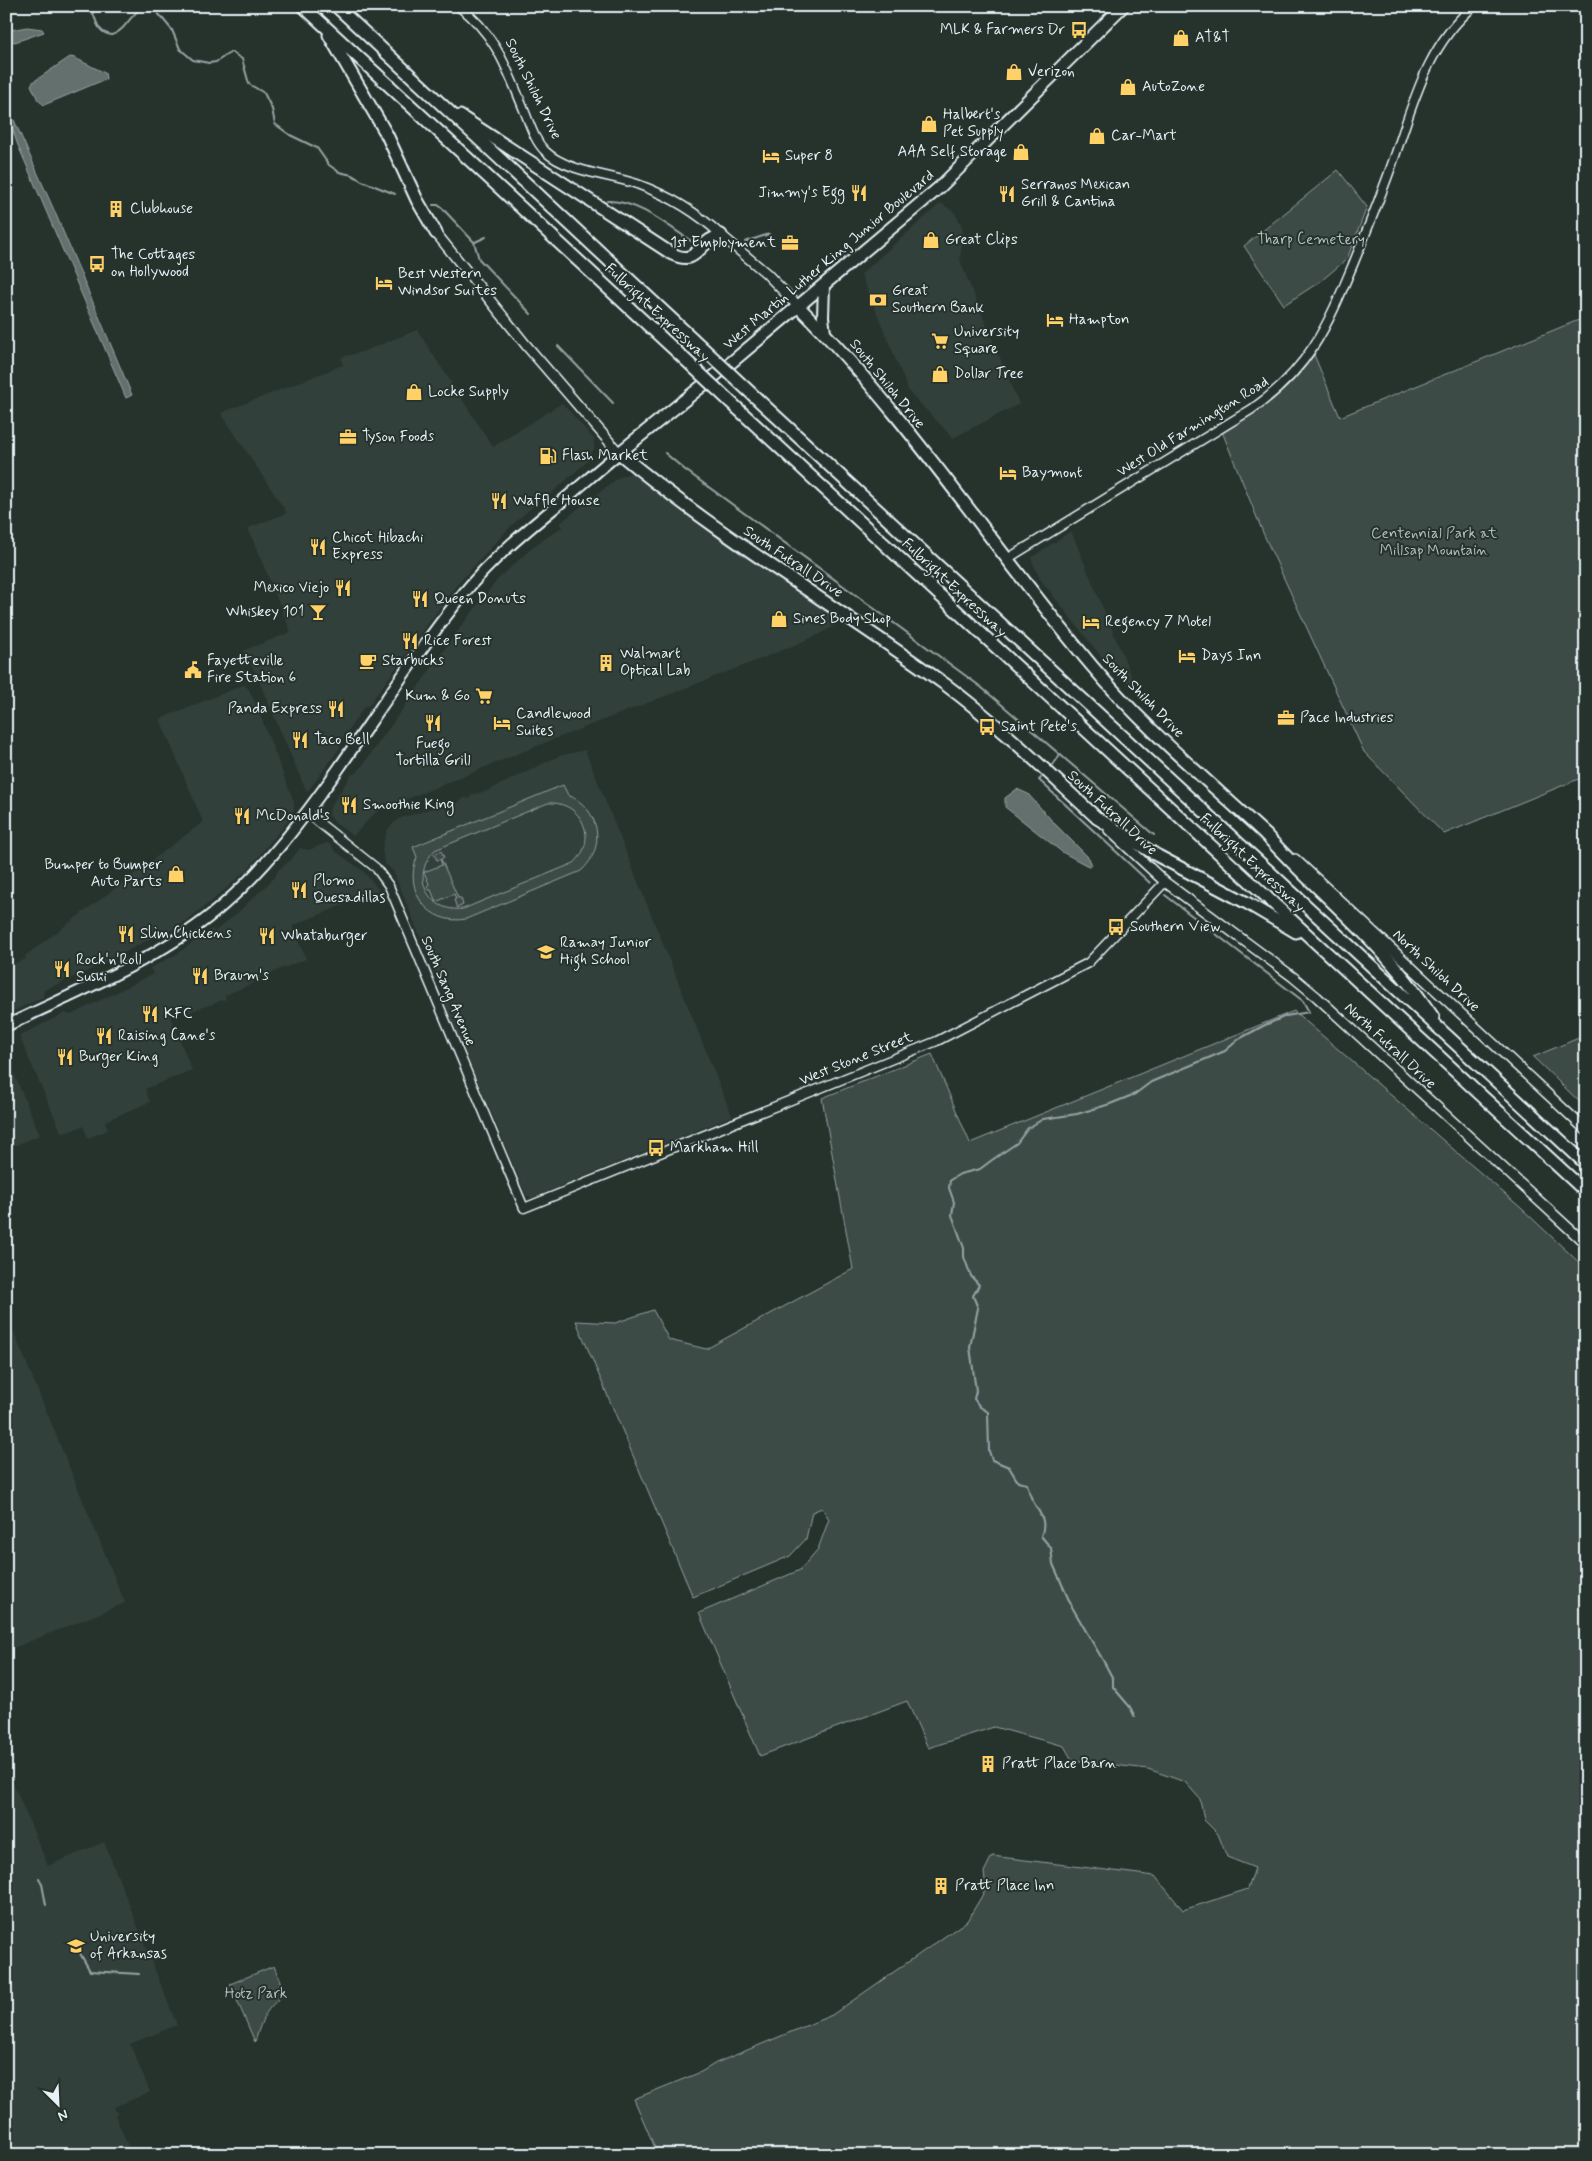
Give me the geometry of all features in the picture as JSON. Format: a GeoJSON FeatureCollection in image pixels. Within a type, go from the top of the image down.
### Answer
{"type":"FeatureCollection","features":[{"type":"Feature","properties":{"kind":"highway","name":"Fulbright Expressway"},"geometry":{"type":"LineString","coordinates":[[303,6],[1586,1192]]}},
{"type":"Feature","properties":{"kind":"highway","name":"Fulbright Expressway"},"geometry":{"type":"LineString","coordinates":[[336,6],[754,396],[1586,1164]]}},
{"type":"Feature","properties":{"kind":"highway","name":"West Martin Luther King Junior Boulevard"},"geometry":{"type":"LineString","coordinates":[[619,453],[824,286],[940,186],[1123,6]]}},
{"type":"Feature","properties":{"kind":"highway"},"geometry":{"type":"LineString","coordinates":[[323,24],[387,135],[417,200],[436,234]]}},
{"type":"Feature","properties":{"kind":"highway"},"geometry":{"type":"LineString","coordinates":[[434,99],[678,257],[690,257],[699,253],[710,240],[721,235]]}},
{"type":"Feature","properties":{"kind":"highway","name":"South Shiloh Drive"},"geometry":{"type":"LineString","coordinates":[[798,306],[825,333],[864,378],[1088,661],[1117,694],[1162,739],[1266,835],[1292,864],[1350,920],[1401,974],[1450,1038]]}},
{"type":"Feature","properties":{"kind":"highway","name":"South Futrall Drive"},"geometry":{"type":"LineString","coordinates":[[619,453],[694,513],[948,686],[993,723],[1097,818]]}},
{"type":"Feature","properties":{"kind":"highway"},"geometry":{"type":"LineString","coordinates":[[1097,818],[1158,856],[1247,903],[1317,944]]}},
{"type":"Feature","properties":{"kind":"main road","name":"South Futrall Drive"},"geometry":{"type":"LineString","coordinates":[[436,234],[526,345],[619,453]]}},
{"type":"Feature","properties":{"kind":"main road","name":"South Shiloh Drive"},"geometry":{"type":"LineString","coordinates":[[721,235],[766,272],[798,306]]}},
{"type":"Feature","properties":{"kind":"main road"},"geometry":{"type":"LineString","coordinates":[[824,286],[823,317],[825,333]]}},
{"type":"Feature","properties":{"kind":"main road","name":"West Martin Luther King Junior Boulevard"},"geometry":{"type":"LineString","coordinates":[[6,1026],[117,972],[191,930],[221,907],[247,883],[271,858],[307,814],[435,630],[490,563],[518,536],[619,453]]}},
{"type":"Feature","properties":{"kind":"main road","name":"South Futrall Drive"},"geometry":{"type":"LineString","coordinates":[[1097,818],[1165,882]]}},
{"type":"Feature","properties":{"kind":"main road","name":"North Shiloh Drive"},"geometry":{"type":"LineString","coordinates":[[1266,835],[1305,868],[1586,1130]]}},
{"type":"Feature","properties":{"kind":"main road","name":"North Futrall Drive"},"geometry":{"type":"LineString","coordinates":[[1165,882],[1317,997],[1586,1244]]}},
{"type":"Feature","properties":{"kind":"street","name":"South Shiloh Drive"},"geometry":{"type":"LineString","coordinates":[[458,6],[474,19],[492,40],[506,66],[537,139],[553,158],[565,164],[638,185],[660,194],[691,212],[721,235]]}},
{"type":"Feature","properties":{"kind":"street","name":"West Old Farmington Road"},"geometry":{"type":"LineString","coordinates":[[1007,559],[1252,409],[1279,388],[1298,368],[1321,336],[1339,298],[1371,220],[1417,93],[1435,52],[1449,31],[1474,6]]}},
{"type":"Feature","properties":{"kind":"street","name":"South Sang Avenue"},"geometry":{"type":"LineString","coordinates":[[307,814],[376,868],[389,886],[524,1208]]}},
{"type":"Feature","properties":{"kind":"street","name":"West Stone Street"},"geometry":{"type":"LineString","coordinates":[[524,1208],[937,1041],[1088,963],[1165,882]]}},
{"type":"Feature","properties":{"kind":"shaded area"},"geometry":{"type":"Polygon","coordinates":[[[27,27],[42,29],[44,32],[15,42],[8,38],[11,30],[27,27]]]}},
{"type":"Feature","properties":{"kind":"shaded area"},"geometry":{"type":"Polygon","coordinates":[[[70,57],[105,73],[106,79],[44,105],[38,100],[31,85],[70,57]]]}},
{"type":"Feature","properties":{"kind":"shaded area"},"geometry":{"type":"Polygon","coordinates":[[[14,120],[132,395],[126,398],[17,143],[10,121],[14,120]]]}},
{"type":"Feature","properties":{"kind":"shaded area","name":"University Square"},"geometry":{"type":"Polygon","coordinates":[[[941,203],[954,212],[961,224],[963,232],[960,258],[962,266],[1019,404],[953,438],[909,392],[861,274],[941,203]]]}},
{"type":"Feature","properties":{"kind":"shaded area"},"geometry":{"type":"Polygon","coordinates":[[[417,330],[493,447],[562,403],[594,439],[594,449],[591,453],[591,458],[545,499],[537,496],[534,505],[510,527],[454,588],[369,705],[364,707],[341,741],[340,748],[308,791],[305,788],[255,672],[243,651],[291,632],[248,528],[287,513],[221,413],[343,365],[341,357],[362,352],[417,330]]]}},
{"type":"Feature","properties":{"kind":"shaded area"},"geometry":{"type":"Polygon","coordinates":[[[632,472],[703,525],[836,616],[836,625],[816,636],[758,660],[552,740],[385,808],[376,812],[353,836],[335,823],[329,815],[330,807],[351,775],[358,772],[462,625],[498,579],[533,547],[562,527],[560,523],[618,478],[632,472]]]}},
{"type":"Feature","properties":{"kind":"shaded area","name":"Regency 7 Motel"},"geometry":{"type":"Polygon","coordinates":[[[1071,531],[1138,692],[1107,664],[1040,579],[1031,558],[1071,531]]]}},
{"type":"Feature","properties":{"kind":"shaded area"},"geometry":{"type":"Polygon","coordinates":[[[243,685],[248,688],[255,702],[294,802],[294,810],[289,820],[247,870],[213,900],[179,926],[166,933],[161,933],[101,965],[44,990],[43,997],[14,1011],[9,1009],[6,1003],[6,967],[26,959],[25,956],[203,822],[160,719],[243,685]]]}},
{"type":"Feature","properties":{"kind":"shaded area","name":"Ramay Junior High School"},"geometry":{"type":"Polygon","coordinates":[[[585,750],[732,1116],[532,1198],[526,1195],[446,1006],[442,989],[393,871],[384,863],[382,848],[387,830],[398,819],[436,807],[453,806],[466,797],[467,799],[471,798],[471,795],[487,791],[559,756],[585,750]]]}},
{"type":"Feature","properties":{"kind":"shaded area"},"geometry":{"type":"Polygon","coordinates":[[[1017,789],[1028,794],[1089,858],[1092,865],[1088,866],[1062,852],[1005,807],[1005,798],[1017,789]]]}},
{"type":"Feature","properties":{"kind":"shaded area"},"geometry":{"type":"Polygon","coordinates":[[[327,843],[363,871],[379,890],[292,926],[306,959],[253,980],[254,983],[225,995],[226,999],[189,1012],[185,1004],[168,1012],[192,1070],[145,1089],[150,1102],[105,1121],[108,1130],[88,1138],[83,1126],[62,1134],[19,1036],[65,1013],[71,1015],[153,974],[150,968],[177,954],[212,929],[214,932],[235,915],[275,877],[278,870],[291,860],[300,848],[308,850],[327,843]]]}},
{"type":"Feature","properties":{"kind":"shaded area"},"geometry":{"type":"Polygon","coordinates":[[[6,1055],[40,1135],[6,1149],[6,1055]]]}},
{"type":"Feature","properties":{"kind":"shaded area"},"geometry":{"type":"Polygon","coordinates":[[[6,1313],[125,1603],[6,1651],[6,1313]]]}},
{"type":"Feature","properties":{"kind":"shaded area","name":"University of Arkansas"},"geometry":{"type":"Polygon","coordinates":[[[6,1766],[48,1866],[104,1842],[177,2025],[130,2044],[150,2092],[114,2107],[117,2114],[115,2115],[132,2155],[6,2155],[6,1766]]]}},
{"type":"Feature","properties":{"kind":"green space","name":"Tharp Cemetery"},"geometry":{"type":"Polygon","coordinates":[[[1338,170],[1367,207],[1347,259],[1321,281],[1284,305],[1244,246],[1338,170]]]}},
{"type":"Feature","properties":{"kind":"green space","name":"Centennial Park at Millsap Mountain"},"geometry":{"type":"Polygon","coordinates":[[[1586,317],[1586,776],[1444,834],[1364,752],[1264,535],[1221,429],[1252,409],[1312,350],[1340,417],[1586,317]]]}},
{"type":"Feature","properties":{"kind":"green space"},"geometry":{"type":"Polygon","coordinates":[[[563,785],[568,795],[579,801],[587,809],[593,819],[597,840],[589,862],[581,871],[466,919],[453,920],[441,917],[422,903],[414,882],[417,857],[413,847],[563,785]],[[548,803],[435,850],[424,870],[423,881],[432,899],[450,909],[463,909],[574,863],[581,854],[585,844],[586,833],[578,815],[570,808],[560,804],[548,803]]]}},
{"type":"Feature","properties":{"kind":"green space"},"geometry":{"type":"Polygon","coordinates":[[[441,851],[444,857],[441,859],[463,905],[457,908],[454,894],[436,902],[431,890],[427,886],[429,884],[424,872],[442,865],[440,859],[437,860],[434,854],[441,851]]]}},
{"type":"Feature","properties":{"kind":"green space"},"geometry":{"type":"Polygon","coordinates":[[[1294,1011],[1521,1208],[1586,1269],[1586,2155],[658,2155],[634,2099],[832,2015],[967,1921],[986,1889],[984,1872],[992,1856],[1155,1876],[1183,1910],[1248,1889],[1255,1868],[1227,1857],[1218,1834],[1204,1820],[1200,1799],[1185,1782],[1148,1769],[1072,1760],[1064,1746],[994,1727],[928,1748],[907,1701],[760,1756],[699,1613],[800,1570],[818,1549],[829,1519],[822,1508],[812,1512],[806,1539],[790,1556],[693,1597],[576,1321],[615,1323],[653,1310],[669,1340],[706,1349],[853,1269],[822,1098],[932,1054],[970,1143],[1294,1011]]]}},
{"type":"Feature","properties":{"kind":"green space"},"geometry":{"type":"Polygon","coordinates":[[[1586,1035],[1586,1108],[1533,1057],[1586,1035]]]}},
{"type":"Feature","properties":{"kind":"green space","name":"Hotz Park"},"geometry":{"type":"Polygon","coordinates":[[[274,1966],[285,1994],[265,2015],[255,2042],[230,1984],[274,1966]]]}},
{"type":"Feature","properties":{"kind":"waterway"},"geometry":{"type":"LineString","coordinates":[[88,6],[99,28],[106,34],[112,35],[118,32],[134,14],[150,6]]}},
{"type":"Feature","properties":{"kind":"waterway"},"geometry":{"type":"LineString","coordinates":[[150,6],[153,7],[172,30],[180,49],[193,60],[209,63],[216,62],[231,52],[242,59],[249,84],[264,93],[272,109],[275,124],[290,135],[317,148],[329,165],[339,172],[352,175],[395,194]]}},
{"type":"Feature","properties":{"kind":"waterway"},"geometry":{"type":"LineString","coordinates":[[607,201],[618,202],[641,209],[694,243]]}},
{"type":"Feature","properties":{"kind":"waterway"},"geometry":{"type":"LineString","coordinates":[[433,205],[438,205],[442,208],[474,242],[479,259],[531,314]]}},
{"type":"Feature","properties":{"kind":"waterway"},"geometry":{"type":"LineString","coordinates":[[745,242],[769,234]]}},
{"type":"Feature","properties":{"kind":"waterway"},"geometry":{"type":"LineString","coordinates":[[475,242],[486,237]]}},
{"type":"Feature","properties":{"kind":"waterway"},"geometry":{"type":"LineString","coordinates":[[558,346],[613,403]]}},
{"type":"Feature","properties":{"kind":"waterway"},"geometry":{"type":"LineString","coordinates":[[665,453],[684,469],[981,687],[1154,835]]}},
{"type":"Feature","properties":{"kind":"waterway"},"geometry":{"type":"LineString","coordinates":[[1052,766],[1061,754]]}},
{"type":"Feature","properties":{"kind":"waterway"},"geometry":{"type":"LineString","coordinates":[[1041,778],[1039,780],[1150,883]]}},
{"type":"Feature","properties":{"kind":"waterway"},"geometry":{"type":"LineString","coordinates":[[1135,1717],[1130,1707],[1113,1687],[1113,1679],[1072,1607],[1053,1564],[1051,1548],[1041,1536],[1043,1531],[1042,1519],[1027,1484],[1018,1482],[1009,1467],[992,1460],[989,1451],[988,1412],[980,1407],[974,1399],[976,1391],[970,1347],[978,1308],[973,1296],[979,1285],[971,1276],[964,1257],[964,1248],[952,1215],[954,1202],[949,1188],[950,1180],[960,1174],[980,1169],[1017,1143],[1028,1128],[1043,1119],[1077,1114],[1135,1094],[1151,1082],[1225,1051],[1239,1039],[1263,1026],[1286,1016],[1309,1012],[1303,1001],[1165,895]]}},
{"type":"Feature","properties":{"kind":"waterway"},"geometry":{"type":"LineString","coordinates":[[39,1878],[46,1905]]}},
{"type":"Feature","properties":{"kind":"waterway"},"geometry":{"type":"LineString","coordinates":[[77,1948],[90,1971],[139,1974]]}},
{"type":"Feature","properties":{"kind":"place","name":"MLK & Farmers Dr"},"geometry":{"type":"Point","coordinates":[1079,30]}},
{"type":"Feature","properties":{"kind":"place","name":"AT&T"},"geometry":{"type":"Point","coordinates":[1181,38]}},
{"type":"Feature","properties":{"kind":"place","name":"Verizon"},"geometry":{"type":"Point","coordinates":[1014,72]}},
{"type":"Feature","properties":{"kind":"place","name":"AutoZone"},"geometry":{"type":"Point","coordinates":[1128,87]}},
{"type":"Feature","properties":{"kind":"place","name":"Halbert's Pet Supply"},"geometry":{"type":"Point","coordinates":[929,124]}},
{"type":"Feature","properties":{"kind":"place","name":"Car-Mart"},"geometry":{"type":"Point","coordinates":[1097,136]}},
{"type":"Feature","properties":{"kind":"place","name":"AAA Self Storage"},"geometry":{"type":"Point","coordinates":[1021,152]}},
{"type":"Feature","properties":{"kind":"place","name":"Super 8"},"geometry":{"type":"Point","coordinates":[771,156]}},
{"type":"Feature","properties":{"kind":"place","name":"Jimmy's Egg"},"geometry":{"type":"Point","coordinates":[859,193]}},
{"type":"Feature","properties":{"kind":"place","name":"Serranos Mexican Grill & Cantina"},"geometry":{"type":"Point","coordinates":[1007,194]}},
{"type":"Feature","properties":{"kind":"place","name":"Clubhouse"},"geometry":{"type":"Point","coordinates":[116,209]}},
{"type":"Feature","properties":{"kind":"place","name":"Great Clips"},"geometry":{"type":"Point","coordinates":[931,240]}},
{"type":"Feature","properties":{"kind":"place","name":"1st Employment"},"geometry":{"type":"Point","coordinates":[790,243]}},
{"type":"Feature","properties":{"kind":"place","name":"The Cottages on Hollywood"},"geometry":{"type":"Point","coordinates":[97,264]}},
{"type":"Feature","properties":{"kind":"place","name":"Best Western Windsor Suites"},"geometry":{"type":"Point","coordinates":[384,283]}},
{"type":"Feature","properties":{"kind":"place","name":"Great Southern Bank"},"geometry":{"type":"Point","coordinates":[878,300]}},
{"type":"Feature","properties":{"kind":"place","name":"Hampton"},"geometry":{"type":"Point","coordinates":[1055,320]}},
{"type":"Feature","properties":{"kind":"place","name":"University Square"},"geometry":{"type":"Point","coordinates":[940,341]}},
{"type":"Feature","properties":{"kind":"place","name":"Dollar Tree"},"geometry":{"type":"Point","coordinates":[940,374]}},
{"type":"Feature","properties":{"kind":"place","name":"Locke Supply"},"geometry":{"type":"Point","coordinates":[414,392]}},
{"type":"Feature","properties":{"kind":"place","name":"Tyson Foods"},"geometry":{"type":"Point","coordinates":[348,437]}},
{"type":"Feature","properties":{"kind":"place","name":"Flash Market"},"geometry":{"type":"Point","coordinates":[548,456]}},
{"type":"Feature","properties":{"kind":"place","name":"Baymont"},"geometry":{"type":"Point","coordinates":[1008,473]}},
{"type":"Feature","properties":{"kind":"place","name":"Waffle House"},"geometry":{"type":"Point","coordinates":[499,501]}},
{"type":"Feature","properties":{"kind":"place","name":"Chicot Hibachi Express"},"geometry":{"type":"Point","coordinates":[318,547]}},
{"type":"Feature","properties":{"kind":"place","name":"Mexico Viejo"},"geometry":{"type":"Point","coordinates":[343,588]}},
{"type":"Feature","properties":{"kind":"place","name":"Queen Donuts"},"geometry":{"type":"Point","coordinates":[420,599]}},
{"type":"Feature","properties":{"kind":"place","name":"Whiskey 101"},"geometry":{"type":"Point","coordinates":[318,612]}},
{"type":"Feature","properties":{"kind":"place","name":"Sines Body Shop"},"geometry":{"type":"Point","coordinates":[779,619]}},
{"type":"Feature","properties":{"kind":"place","name":"Regency 7 Motel"},"geometry":{"type":"Point","coordinates":[1091,622]}},
{"type":"Feature","properties":{"kind":"place","name":"Rice Forest"},"geometry":{"type":"Point","coordinates":[410,641]}},
{"type":"Feature","properties":{"kind":"place","name":"Days Inn"},"geometry":{"type":"Point","coordinates":[1187,656]}},
{"type":"Feature","properties":{"kind":"place","name":"Starbucks"},"geometry":{"type":"Point","coordinates":[368,661]}},
{"type":"Feature","properties":{"kind":"place","name":"Walmart Optical Lab"},"geometry":{"type":"Point","coordinates":[606,663]}},
{"type":"Feature","properties":{"kind":"place","name":"Fayetteville Fire Station 6"},"geometry":{"type":"Point","coordinates":[193,670]}},
{"type":"Feature","properties":{"kind":"place","name":"Kum & Go"},"geometry":{"type":"Point","coordinates":[484,696]}},
{"type":"Feature","properties":{"kind":"place","name":"Panda Express"},"geometry":{"type":"Point","coordinates":[336,709]}},
{"type":"Feature","properties":{"kind":"place","name":"Pace Industries"},"geometry":{"type":"Point","coordinates":[1286,718]}},
{"type":"Feature","properties":{"kind":"place","name":"Fuego Tortilla Grill"},"geometry":{"type":"Point","coordinates":[433,723]}},
{"type":"Feature","properties":{"kind":"place","name":"Candlewood Suites"},"geometry":{"type":"Point","coordinates":[502,723]}},
{"type":"Feature","properties":{"kind":"place","name":"Saint Pete's"},"geometry":{"type":"Point","coordinates":[987,727]}},
{"type":"Feature","properties":{"kind":"place","name":"Taco Bell"},"geometry":{"type":"Point","coordinates":[300,740]}},
{"type":"Feature","properties":{"kind":"place","name":"Smoothie King"},"geometry":{"type":"Point","coordinates":[349,805]}},
{"type":"Feature","properties":{"kind":"place","name":"McDonald's"},"geometry":{"type":"Point","coordinates":[242,816]}},
{"type":"Feature","properties":{"kind":"place","name":"Bumper to Bumper Auto Parts"},"geometry":{"type":"Point","coordinates":[176,874]}},
{"type":"Feature","properties":{"kind":"place","name":"Plomo Quesadillas"},"geometry":{"type":"Point","coordinates":[299,890]}},
{"type":"Feature","properties":{"kind":"place","name":"Southern View"},"geometry":{"type":"Point","coordinates":[1116,927]}},
{"type":"Feature","properties":{"kind":"place","name":"Slim Chickens"},"geometry":{"type":"Point","coordinates":[126,934]}},
{"type":"Feature","properties":{"kind":"place","name":"Whataburger"},"geometry":{"type":"Point","coordinates":[267,936]}},
{"type":"Feature","properties":{"kind":"place","name":"Ramay Junior High School"},"geometry":{"type":"Point","coordinates":[546,952]}},
{"type":"Feature","properties":{"kind":"place","name":"Rock'n'Roll Sushi"},"geometry":{"type":"Point","coordinates":[62,969]}},
{"type":"Feature","properties":{"kind":"place","name":"Braum's"},"geometry":{"type":"Point","coordinates":[200,976]}},
{"type":"Feature","properties":{"kind":"place","name":"KFC"},"geometry":{"type":"Point","coordinates":[150,1014]}},
{"type":"Feature","properties":{"kind":"place","name":"Raising Cane's"},"geometry":{"type":"Point","coordinates":[104,1036]}},
{"type":"Feature","properties":{"kind":"place","name":"Burger King"},"geometry":{"type":"Point","coordinates":[65,1057]}},
{"type":"Feature","properties":{"kind":"place","name":"Markham Hill"},"geometry":{"type":"Point","coordinates":[656,1148]}},
{"type":"Feature","properties":{"kind":"place","name":"Pratt Place Barn"},"geometry":{"type":"Point","coordinates":[988,1764]}},
{"type":"Feature","properties":{"kind":"place","name":"Pratt Place Inn"},"geometry":{"type":"Point","coordinates":[941,1886]}},
{"type":"Feature","properties":{"kind":"place","name":"University of Arkansas"},"geometry":{"type":"Point","coordinates":[76,1946]}}]}
